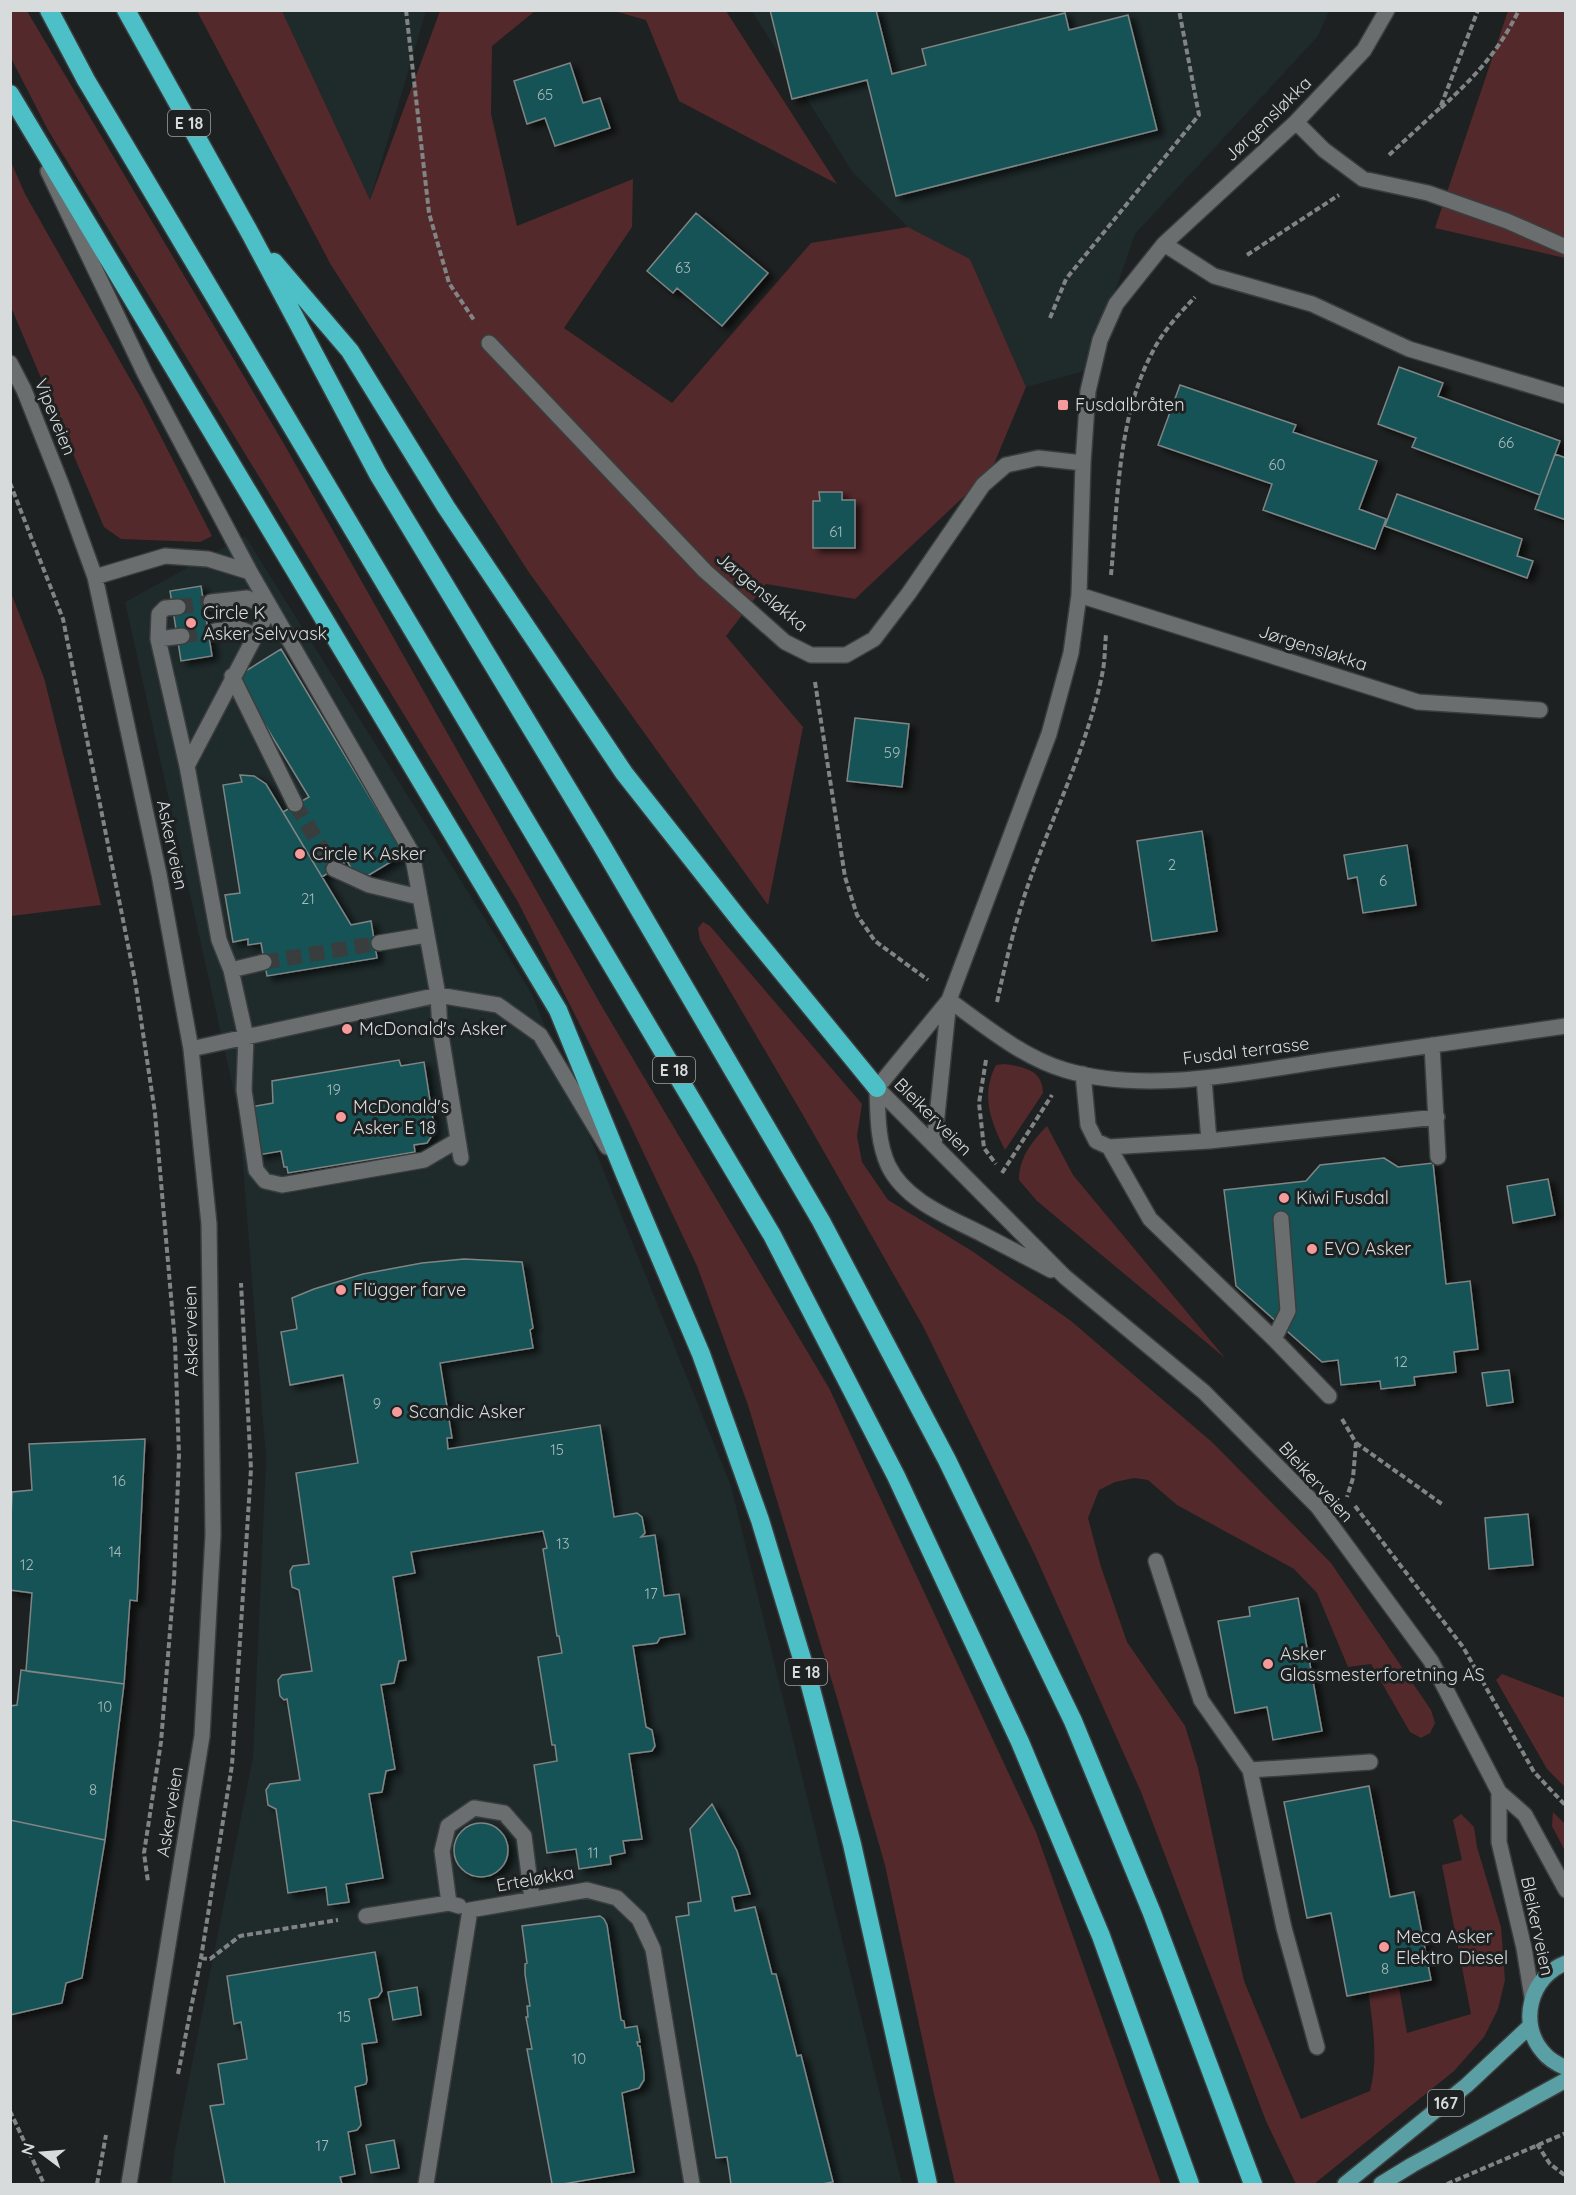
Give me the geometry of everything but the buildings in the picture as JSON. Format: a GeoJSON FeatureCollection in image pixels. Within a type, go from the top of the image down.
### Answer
{"type":"FeatureCollection","features":[{"type":"Feature","properties":{"kind":"highway","name":"E 18"},"geometry":{"type":"LineString","coordinates":[[49,10],[86,80],[772,1235],[896,1476],[1020,1742],[1101,1936],[1190,2184]]}},
{"type":"Feature","properties":{"kind":"highway","name":"E 18"},"geometry":{"type":"LineString","coordinates":[[126,10],[252,235],[378,474],[601,844],[822,1221],[947,1460],[1073,1721],[1152,1913],[1253,2184]]}},
{"type":"Feature","properties":{"kind":"highway","name":"E 18"},"geometry":{"type":"LineString","coordinates":[[14,102],[558,1010],[702,1354],[760,1520],[810,1685],[852,1844],[928,2184]]}},
{"type":"Feature","properties":{"kind":"highway","name":"E 18"},"geometry":{"type":"LineString","coordinates":[[252,235],[350,351],[446,507],[624,773],[877,1088]]}},
{"type":"Feature","properties":{"kind":"main road"},"geometry":{"type":"LineString","coordinates":[[1566,1963],[1548,1974],[1538,1985],[1529,2011],[1534,2039],[1552,2061],[1566,2068]]}},
{"type":"Feature","properties":{"kind":"main road","name":"167"},"geometry":{"type":"LineString","coordinates":[[1345,2184],[1467,2085],[1530,2026]]}},
{"type":"Feature","properties":{"kind":"main road","name":"167"},"geometry":{"type":"LineString","coordinates":[[1381,2184],[1432,2153],[1566,2080]]}},
{"type":"Feature","properties":{"kind":"street","name":"Jørgensløkka"},"geometry":{"type":"LineString","coordinates":[[934,1145],[949,1000],[1049,734],[1071,654],[1079,595],[1083,462],[1088,391],[1100,340],[1116,304],[1164,244],[1296,122],[1364,50],[1387,10]]}},
{"type":"Feature","properties":{"kind":"street"},"geometry":{"type":"LineString","coordinates":[[14,102],[145,374],[250,572],[408,843],[412,853],[438,996],[440,1029],[461,1158]]}},
{"type":"Feature","properties":{"kind":"street"},"geometry":{"type":"LineString","coordinates":[[1296,122],[1324,150],[1363,179],[1428,194],[1507,221],[1566,247]]}},
{"type":"Feature","properties":{"kind":"street"},"geometry":{"type":"LineString","coordinates":[[1164,244],[1214,276],[1312,304],[1409,349],[1566,396]]}},
{"type":"Feature","properties":{"kind":"street","name":"Jørgensløkka"},"geometry":{"type":"LineString","coordinates":[[489,343],[705,571],[784,642],[811,655],[846,656],[874,639],[909,593],[983,485],[1006,465],[1038,458],[1083,462]]}},
{"type":"Feature","properties":{"kind":"street","name":"Vipeveien"},"geometry":{"type":"LineString","coordinates":[[10,363],[24,390],[62,486]]}},
{"type":"Feature","properties":{"kind":"street","name":"Askerveien"},"geometry":{"type":"LineString","coordinates":[[62,486],[95,577],[159,873],[191,1049],[209,1224],[213,1534],[202,1736],[129,2184]]}},
{"type":"Feature","properties":{"kind":"street"},"geometry":{"type":"LineString","coordinates":[[95,577],[165,556],[208,559],[250,572]]}},
{"type":"Feature","properties":{"kind":"street","name":"Jørgensløkka"},"geometry":{"type":"LineString","coordinates":[[1079,595],[1418,702],[1540,710]]}},
{"type":"Feature","properties":{"kind":"street"},"geometry":{"type":"LineString","coordinates":[[211,602],[246,598],[270,608]]}},
{"type":"Feature","properties":{"kind":"street"},"geometry":{"type":"LineString","coordinates":[[178,607],[165,608],[159,614],[158,639],[187,766],[219,940],[231,970],[246,1037],[244,1090],[256,1170],[265,1180],[282,1185],[424,1160],[458,1140]]}},
{"type":"Feature","properties":{"kind":"street"},"geometry":{"type":"LineString","coordinates":[[187,766],[232,676],[270,608]]}},
{"type":"Feature","properties":{"kind":"street"},"geometry":{"type":"LineString","coordinates":[[215,631],[238,628],[255,636]]}},
{"type":"Feature","properties":{"kind":"street"},"geometry":{"type":"LineString","coordinates":[[158,639],[182,636]]}},
{"type":"Feature","properties":{"kind":"street"},"geometry":{"type":"LineString","coordinates":[[232,676],[295,804]]}},
{"type":"Feature","properties":{"kind":"street"},"geometry":{"type":"LineString","coordinates":[[334,869],[369,885],[419,897]]}},
{"type":"Feature","properties":{"kind":"street"},"geometry":{"type":"LineString","coordinates":[[379,943],[426,935]]}},
{"type":"Feature","properties":{"kind":"street"},"geometry":{"type":"LineString","coordinates":[[231,970],[264,962]]}},
{"type":"Feature","properties":{"kind":"street"},"geometry":{"type":"LineString","coordinates":[[191,1049],[438,996],[498,1005],[540,1035],[626,1177]]}},
{"type":"Feature","properties":{"kind":"street","name":"Jørgensløkka"},"geometry":{"type":"LineString","coordinates":[[877,1088],[949,1000]]}},
{"type":"Feature","properties":{"kind":"street","name":"Fusdal terrasse"},"geometry":{"type":"LineString","coordinates":[[949,1000],[1029,1054],[1065,1070],[1123,1081],[1204,1079],[1566,1026]]}},
{"type":"Feature","properties":{"kind":"street"},"geometry":{"type":"LineString","coordinates":[[1431,1045],[1438,1157]]}},
{"type":"Feature","properties":{"kind":"street"},"geometry":{"type":"LineString","coordinates":[[1083,1074],[1088,1125],[1096,1141],[1109,1146],[1209,1141],[1437,1117]]}},
{"type":"Feature","properties":{"kind":"street"},"geometry":{"type":"LineString","coordinates":[[1204,1079],[1209,1141]]}},
{"type":"Feature","properties":{"kind":"street","name":"Bleikerveien"},"geometry":{"type":"LineString","coordinates":[[877,1088],[1065,1277],[1204,1392],[1318,1507],[1431,1661],[1498,1792],[1526,1815],[1566,1890]]}},
{"type":"Feature","properties":{"kind":"street","name":"Bleikerveien"},"geometry":{"type":"LineString","coordinates":[[877,1088],[879,1141],[888,1166],[900,1183],[913,1196],[940,1213],[1065,1277]]}},
{"type":"Feature","properties":{"kind":"street"},"geometry":{"type":"LineString","coordinates":[[1109,1146],[1150,1220],[1274,1339],[1329,1396]]}},
{"type":"Feature","properties":{"kind":"street"},"geometry":{"type":"LineString","coordinates":[[1274,1339],[1288,1311],[1281,1219]]}},
{"type":"Feature","properties":{"kind":"street"},"geometry":{"type":"LineString","coordinates":[[1156,1561],[1201,1700],[1250,1770],[1284,1928],[1317,2047]]}},
{"type":"Feature","properties":{"kind":"street"},"geometry":{"type":"LineString","coordinates":[[1250,1770],[1370,1762]]}},
{"type":"Feature","properties":{"kind":"street","name":"Bleikerveien"},"geometry":{"type":"LineString","coordinates":[[1498,1792],[1499,1842],[1524,1948],[1532,1997]]}},
{"type":"Feature","properties":{"kind":"street"},"geometry":{"type":"LineString","coordinates":[[449,1903],[442,1851],[448,1826],[474,1808],[504,1813],[524,1836],[532,1899]]}},
{"type":"Feature","properties":{"kind":"street","name":"Erteløkka"},"geometry":{"type":"LineString","coordinates":[[470,1910],[587,1890],[617,1898],[639,1919],[653,1948],[692,2184]]}},
{"type":"Feature","properties":{"kind":"street"},"geometry":{"type":"LineString","coordinates":[[366,1916],[449,1903],[470,1910],[426,2184]]}},
{"type":"Feature","properties":{"kind":"path"},"geometry":{"type":"LineString","coordinates":[[406,10],[429,213],[449,282],[489,343]]}},
{"type":"Feature","properties":{"kind":"path"},"geometry":{"type":"LineString","coordinates":[[1050,318],[1066,279],[1199,115],[1179,10]]}},
{"type":"Feature","properties":{"kind":"path"},"geometry":{"type":"LineString","coordinates":[[1440,108],[1478,10]]}},
{"type":"Feature","properties":{"kind":"path"},"geometry":{"type":"LineString","coordinates":[[1007,1180],[984,1148],[979,1103],[1005,965],[1026,891],[1090,716],[1103,670],[1124,442],[1131,406],[1140,379],[1160,340],[1179,314],[1214,276],[1363,179],[1476,75],[1504,39],[1520,10]]}},
{"type":"Feature","properties":{"kind":"path"},"geometry":{"type":"LineString","coordinates":[[10,483],[63,619],[135,980],[155,1113],[175,1342],[179,1455],[174,1582],[165,1696],[144,1853],[149,1888]]}},
{"type":"Feature","properties":{"kind":"path"},"geometry":{"type":"LineString","coordinates":[[811,655],[845,877],[857,915],[875,940],[924,977],[949,1000]]}},
{"type":"Feature","properties":{"kind":"path"},"geometry":{"type":"LineString","coordinates":[[1002,1173],[1043,1111],[1065,1070]]}},
{"type":"Feature","properties":{"kind":"path"},"geometry":{"type":"LineString","coordinates":[[1329,1396],[1356,1443],[1442,1504]]}},
{"type":"Feature","properties":{"kind":"path"},"geometry":{"type":"LineString","coordinates":[[1347,1497],[1353,1478],[1356,1443]]}},
{"type":"Feature","properties":{"kind":"path"},"geometry":{"type":"LineString","coordinates":[[1339,1489],[1362,1513],[1463,1647],[1534,1772],[1566,1806]]}},
{"type":"Feature","properties":{"kind":"path"},"geometry":{"type":"LineString","coordinates":[[201,1958],[210,1959],[240,1936],[366,1916]]}},
{"type":"Feature","properties":{"kind":"path"},"geometry":{"type":"LineString","coordinates":[[10,2111],[44,2184]]}},
{"type":"Feature","properties":{"kind":"path"},"geometry":{"type":"LineString","coordinates":[[97,2184],[107,2127]]}},
{"type":"Feature","properties":{"kind":"path"},"geometry":{"type":"LineString","coordinates":[[1447,2184],[1566,2133]]}},
{"type":"Feature","properties":{"kind":"path"},"geometry":{"type":"LineString","coordinates":[[1537,2144],[1550,2164],[1566,2176]]}},
{"type":"Feature","properties":{"kind":"shaded area"},"geometry":{"type":"Polygon","coordinates":[[[11,10],[27,11],[284,444],[601,1005],[829,1388],[1036,1832],[1161,2184],[955,2184],[885,1865],[748,1405],[697,1266],[628,1120],[518,902],[48,130],[11,58],[11,10]]]}},
{"type":"Feature","properties":{"kind":"shaded area"},"geometry":{"type":"Polygon","coordinates":[[[197,11],[282,11],[370,200],[440,11],[535,11],[492,46],[491,114],[517,226],[633,179],[632,227],[564,328],[672,403],[811,243],[908,227],[970,259],[1026,387],[991,471],[855,599],[766,584],[726,636],[803,727],[768,905],[528,571],[331,265],[197,11]]]}},
{"type":"Feature","properties":{"kind":"shaded area"},"geometry":{"type":"Polygon","coordinates":[[[282,11],[426,11],[370,200],[282,11]]]}},
{"type":"Feature","properties":{"kind":"shaded area"},"geometry":{"type":"Polygon","coordinates":[[[614,11],[726,11],[837,184],[679,101],[646,20],[614,11]]]}},
{"type":"Feature","properties":{"kind":"shaded area"},"geometry":{"type":"Polygon","coordinates":[[[752,11],[1329,11],[1318,36],[1135,234],[1088,370],[1026,387],[970,259],[908,227],[853,173],[752,11]]]}},
{"type":"Feature","properties":{"kind":"shaded area"},"geometry":{"type":"Polygon","coordinates":[[[1508,11],[1565,11],[1565,258],[1435,228],[1508,11]]]}},
{"type":"Feature","properties":{"kind":"shaded area"},"geometry":{"type":"Polygon","coordinates":[[[11,162],[25,194],[142,400],[212,536],[200,542],[121,539],[104,527],[11,307],[11,162]]]}},
{"type":"Feature","properties":{"kind":"shaded area"},"geometry":{"type":"Polygon","coordinates":[[[245,536],[532,994],[731,1486],[902,2184],[171,2184],[175,2149],[253,1757],[266,1460],[239,1115],[125,602],[245,536]]]}},
{"type":"Feature","properties":{"kind":"shaded area"},"geometry":{"type":"Polygon","coordinates":[[[10,590],[44,678],[101,905],[11,916],[10,590]]]}},
{"type":"Feature","properties":{"kind":"shaded area"},"geometry":{"type":"Polygon","coordinates":[[[703,922],[710,926],[862,1104],[857,1136],[862,1162],[888,1200],[972,1251],[1071,1321],[1213,1443],[1331,1563],[1431,1710],[1435,1723],[1430,1733],[1421,1738],[1410,1732],[1371,1664],[1348,1667],[1317,1593],[1294,1569],[1177,1505],[1148,1480],[1134,1478],[1115,1482],[1099,1490],[1088,1518],[1101,1567],[1127,1642],[1185,1726],[1198,1768],[1244,1981],[1301,2119],[1370,2091],[1374,2052],[1368,1988],[1398,1982],[1407,2033],[1471,2014],[1442,1865],[1462,1860],[1453,1820],[1461,1814],[1474,1827],[1477,1847],[1501,1927],[1505,1980],[1498,2009],[1484,2037],[1454,2071],[1314,2184],[1296,2184],[1266,2121],[1141,1792],[1035,1555],[923,1326],[700,940],[698,928],[703,922]]]}},
{"type":"Feature","properties":{"kind":"shaded area"},"geometry":{"type":"Polygon","coordinates":[[[1005,1064],[1031,1071],[1040,1079],[1043,1093],[1005,1150],[995,1129],[988,1098],[991,1076],[996,1065],[1005,1064]]]}},
{"type":"Feature","properties":{"kind":"shaded area"},"geometry":{"type":"Polygon","coordinates":[[[1047,1126],[1073,1175],[1225,1358],[1037,1201],[1019,1180],[1021,1164],[1027,1150],[1047,1126]]]}},
{"type":"Feature","properties":{"kind":"shaded area"},"geometry":{"type":"Polygon","coordinates":[[[1502,1674],[1565,1698],[1565,1787],[1547,1769],[1496,1680],[1502,1674]]]}},
{"type":"Feature","properties":{"kind":"shaded area"},"geometry":{"type":"Polygon","coordinates":[[[1553,1812],[1565,1824],[1565,1851],[1552,1826],[1553,1812]]]}},
{"type":"Feature","properties":{"kind":"tunnel"},"geometry":{"type":"LineString","coordinates":[[178,607],[211,602]]}},
{"type":"Feature","properties":{"kind":"tunnel"},"geometry":{"type":"LineString","coordinates":[[182,636],[215,631]]}},
{"type":"Feature","properties":{"kind":"tunnel"},"geometry":{"type":"LineString","coordinates":[[295,804],[334,869]]}},
{"type":"Feature","properties":{"kind":"tunnel"},"geometry":{"type":"LineString","coordinates":[[264,962],[379,943]]}},
{"type":"Feature","properties":{"kind":"place","name":"Fusdalbråten"},"geometry":{"type":"Point","coordinates":[1063,405]}},
{"type":"Feature","properties":{"kind":"place","name":"Circle K Asker Selvvask"},"geometry":{"type":"Point","coordinates":[191,623]}},
{"type":"Feature","properties":{"kind":"place","name":"Circle K Asker"},"geometry":{"type":"Point","coordinates":[300,854]}},
{"type":"Feature","properties":{"kind":"place","name":"McDonald's Asker"},"geometry":{"type":"Point","coordinates":[347,1029]}},
{"type":"Feature","properties":{"kind":"place","name":"McDonald's Asker E 18"},"geometry":{"type":"Point","coordinates":[341,1117]}},
{"type":"Feature","properties":{"kind":"place","name":"Kiwi Fusdal"},"geometry":{"type":"Point","coordinates":[1284,1198]}},
{"type":"Feature","properties":{"kind":"place","name":"EVO Asker"},"geometry":{"type":"Point","coordinates":[1312,1249]}},
{"type":"Feature","properties":{"kind":"place","name":"Flügger farve"},"geometry":{"type":"Point","coordinates":[341,1290]}},
{"type":"Feature","properties":{"kind":"place","name":"Scandic Asker"},"geometry":{"type":"Point","coordinates":[397,1412]}},
{"type":"Feature","properties":{"kind":"place","name":"Asker Glassmesterforetning AS"},"geometry":{"type":"Point","coordinates":[1268,1664]}},
{"type":"Feature","properties":{"kind":"place","name":"Meca Asker Elektro Diesel"},"geometry":{"type":"Point","coordinates":[1384,1947]}}]}
